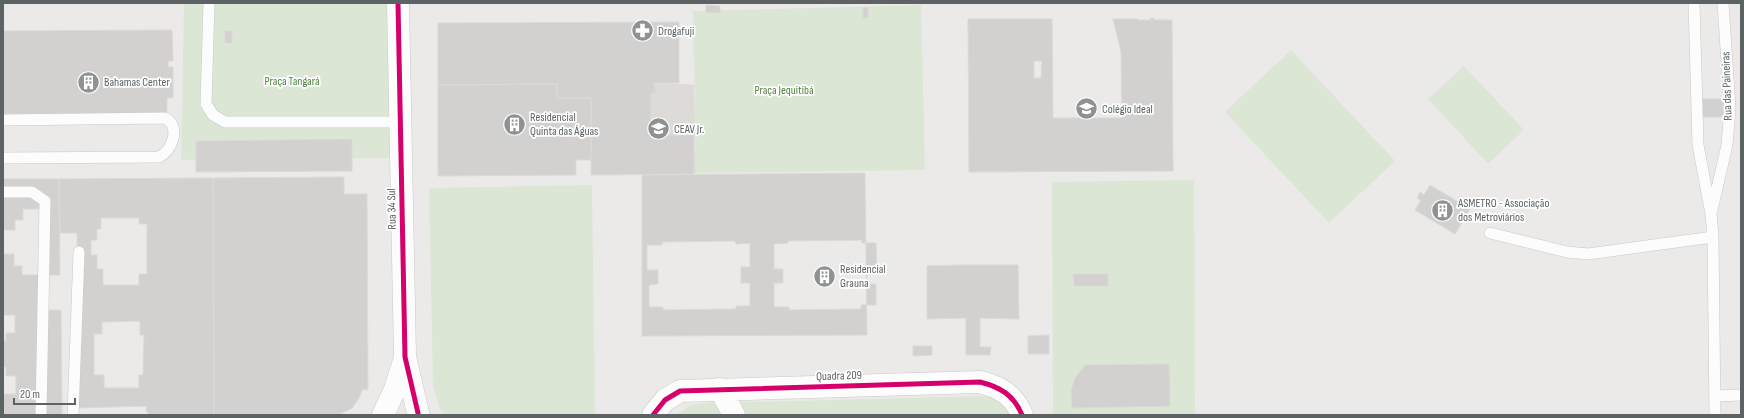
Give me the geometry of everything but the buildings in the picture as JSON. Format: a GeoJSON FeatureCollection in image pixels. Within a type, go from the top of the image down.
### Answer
{"type":"FeatureCollection","features":[{"type":"Feature","properties":{"kind":"street","name":"Rua 34 Sul"},"geometry":{"type":"LineString","coordinates":[[398,3],[405,357],[420,414]]}},
{"type":"Feature","properties":{"kind":"street","name":"Rua 34 Sul"},"geometry":{"type":"LineString","coordinates":[[383,415],[395,389],[405,357]]}},
{"type":"Feature","properties":{"kind":"street","name":"Quadra 209"},"geometry":{"type":"LineString","coordinates":[[653,415],[665,400],[680,391],[980,382],[996,386],[1008,395],[1022,415]]}},
{"type":"Feature","properties":{"kind":"street"},"geometry":{"type":"LineString","coordinates":[[720,389],[734,415]]}},
{"type":"Feature","properties":{"kind":"street"},"geometry":{"type":"LineString","coordinates":[[386,415],[394,411],[407,410],[420,414]]}},
{"type":"Feature","properties":{"kind":"lane"},"geometry":{"type":"LineString","coordinates":[[209,3],[206,104],[213,115],[225,122],[401,122]]}},
{"type":"Feature","properties":{"kind":"lane","name":"Rua das Paineiras"},"geometry":{"type":"LineString","coordinates":[[1694,3],[1698,145],[1711,214],[1713,237],[1715,415]]}},
{"type":"Feature","properties":{"kind":"lane","name":"Rua das Paineiras"},"geometry":{"type":"LineString","coordinates":[[1711,214],[1727,145],[1730,108],[1723,3]]}},
{"type":"Feature","properties":{"kind":"lane"},"geometry":{"type":"LineString","coordinates":[[3,120],[165,118],[172,122],[174,128],[172,146],[166,154],[159,157],[3,158]]}},
{"type":"Feature","properties":{"kind":"lane"},"geometry":{"type":"LineString","coordinates":[[3,192],[32,192],[45,201],[41,415]]}},
{"type":"Feature","properties":{"kind":"lane"},"geometry":{"type":"LineString","coordinates":[[1490,233],[1567,252],[1588,254],[1713,237]]}},
{"type":"Feature","properties":{"kind":"lane"},"geometry":{"type":"LineString","coordinates":[[74,415],[79,252]]}},
{"type":"Feature","properties":{"kind":"lane"},"geometry":{"type":"LineString","coordinates":[[1715,396],[1741,396]]}},
{"type":"Feature","properties":{"kind":"shaded area","name":"CEAV Jr."},"geometry":{"type":"Polygon","coordinates":[[[619,79],[694,85],[696,173],[621,174],[619,79]]]}},
{"type":"Feature","properties":{"kind":"green space","name":"Praça Tangará"},"geometry":{"type":"Polygon","coordinates":[[[184,3],[389,3],[389,158],[181,160],[184,3]]]}},
{"type":"Feature","properties":{"kind":"green space","name":"Praça Jequitibá"},"geometry":{"type":"Polygon","coordinates":[[[921,5],[925,170],[696,173],[693,11],[921,5]]]}},
{"type":"Feature","properties":{"kind":"green space"},"geometry":{"type":"Polygon","coordinates":[[[1291,50],[1395,161],[1329,223],[1225,112],[1291,50]]]}},
{"type":"Feature","properties":{"kind":"green space"},"geometry":{"type":"Polygon","coordinates":[[[1464,66],[1524,130],[1488,164],[1428,99],[1464,66]]]}},
{"type":"Feature","properties":{"kind":"green space"},"geometry":{"type":"Polygon","coordinates":[[[1194,180],[1195,415],[1053,415],[1052,182],[1194,180]]]}},
{"type":"Feature","properties":{"kind":"green space"},"geometry":{"type":"Polygon","coordinates":[[[592,185],[595,415],[446,415],[440,409],[433,387],[429,188],[592,185]]]}},
{"type":"Feature","properties":{"kind":"green space"},"geometry":{"type":"Polygon","coordinates":[[[989,396],[1003,403],[1013,415],[676,415],[691,405],[707,403],[989,396]]]}},
{"type":"Feature","properties":{"kind":"cycle path"},"geometry":{"type":"LineString","coordinates":[[398,3],[405,357],[418,413]]}},
{"type":"Feature","properties":{"kind":"cycle path"},"geometry":{"type":"LineString","coordinates":[[653,415],[665,400],[680,391],[980,382],[994,386],[1006,393],[1015,402],[1022,415]]}},
{"type":"Feature","properties":{"kind":"place","name":"Drogafuji"},"geometry":{"type":"Point","coordinates":[643,31]}},
{"type":"Feature","properties":{"kind":"place","name":"Bahamas Center"},"geometry":{"type":"Point","coordinates":[88,82]}},
{"type":"Feature","properties":{"kind":"place","name":"Colégio Ideal"},"geometry":{"type":"Point","coordinates":[1087,109]}},
{"type":"Feature","properties":{"kind":"place","name":"Residencial Quinta das Águas"},"geometry":{"type":"Point","coordinates":[515,124]}},
{"type":"Feature","properties":{"kind":"place","name":"CEAV Jr."},"geometry":{"type":"Point","coordinates":[658,129]}},
{"type":"Feature","properties":{"kind":"place","name":"ASMETRO - Associação dos Metroviários"},"geometry":{"type":"Point","coordinates":[1442,210]}},
{"type":"Feature","properties":{"kind":"place","name":"Residencial Grauna"},"geometry":{"type":"Point","coordinates":[825,276]}}]}
